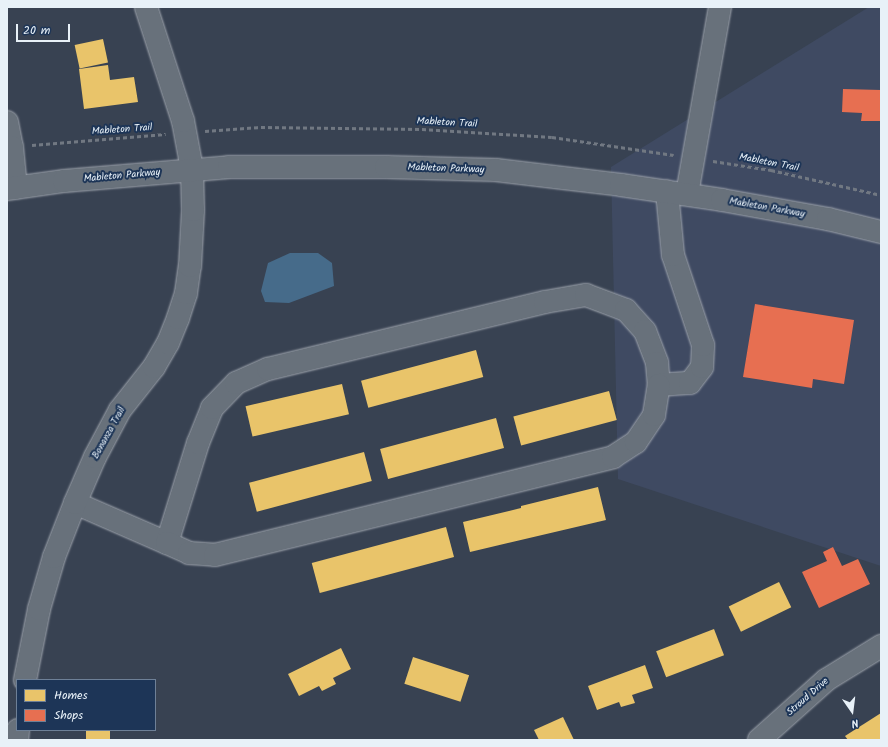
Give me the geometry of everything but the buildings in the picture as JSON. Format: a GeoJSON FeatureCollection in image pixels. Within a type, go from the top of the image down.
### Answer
{"type":"FeatureCollection","features":[{"type":"Feature","properties":{"kind":"street","name":"Bonanza Trail"},"geometry":{"type":"LineString","coordinates":[[25,679],[39,609],[54,557],[75,503],[95,457],[120,410],[154,367],[168,343],[186,292],[190,266],[193,210],[192,169],[185,133],[146,7]]}},
{"type":"Feature","properties":{"kind":"street"},"geometry":{"type":"LineString","coordinates":[[659,385],[690,383],[702,367],[703,345],[672,256],[677,193],[693,158],[720,7]]}},
{"type":"Feature","properties":{"kind":"street"},"geometry":{"type":"LineString","coordinates":[[7,122],[12,146],[11,189]]}},
{"type":"Feature","properties":{"kind":"street","name":"Mableton Parkway"},"geometry":{"type":"LineString","coordinates":[[11,189],[64,181],[192,169],[264,166],[496,170],[677,193],[778,209],[881,232]]}},
{"type":"Feature","properties":{"kind":"street"},"geometry":{"type":"LineString","coordinates":[[75,503],[189,553],[215,555],[614,457],[636,442],[654,414],[659,385],[657,363],[645,331],[626,310],[586,295],[538,304],[268,369],[236,383],[212,408],[198,443],[167,543]]}},
{"type":"Feature","properties":{"kind":"street","name":"Stroud Drive"},"geometry":{"type":"LineString","coordinates":[[759,740],[826,680],[881,646]]}},
{"type":"Feature","properties":{"kind":"path","name":"Mableton Trail"},"geometry":{"type":"LineString","coordinates":[[12,146],[261,127],[422,129],[552,137],[771,170],[881,195]]}},
{"type":"Feature","properties":{"kind":"shaded area"},"geometry":{"type":"Polygon","coordinates":[[[869,7],[881,7],[881,566],[618,479],[611,167],[869,7]]]}},
{"type":"Feature","properties":{"kind":"shaded area"},"geometry":{"type":"Polygon","coordinates":[[[290,253],[318,253],[332,263],[334,286],[289,303],[265,302],[261,291],[268,263],[290,253]]]}}]}
